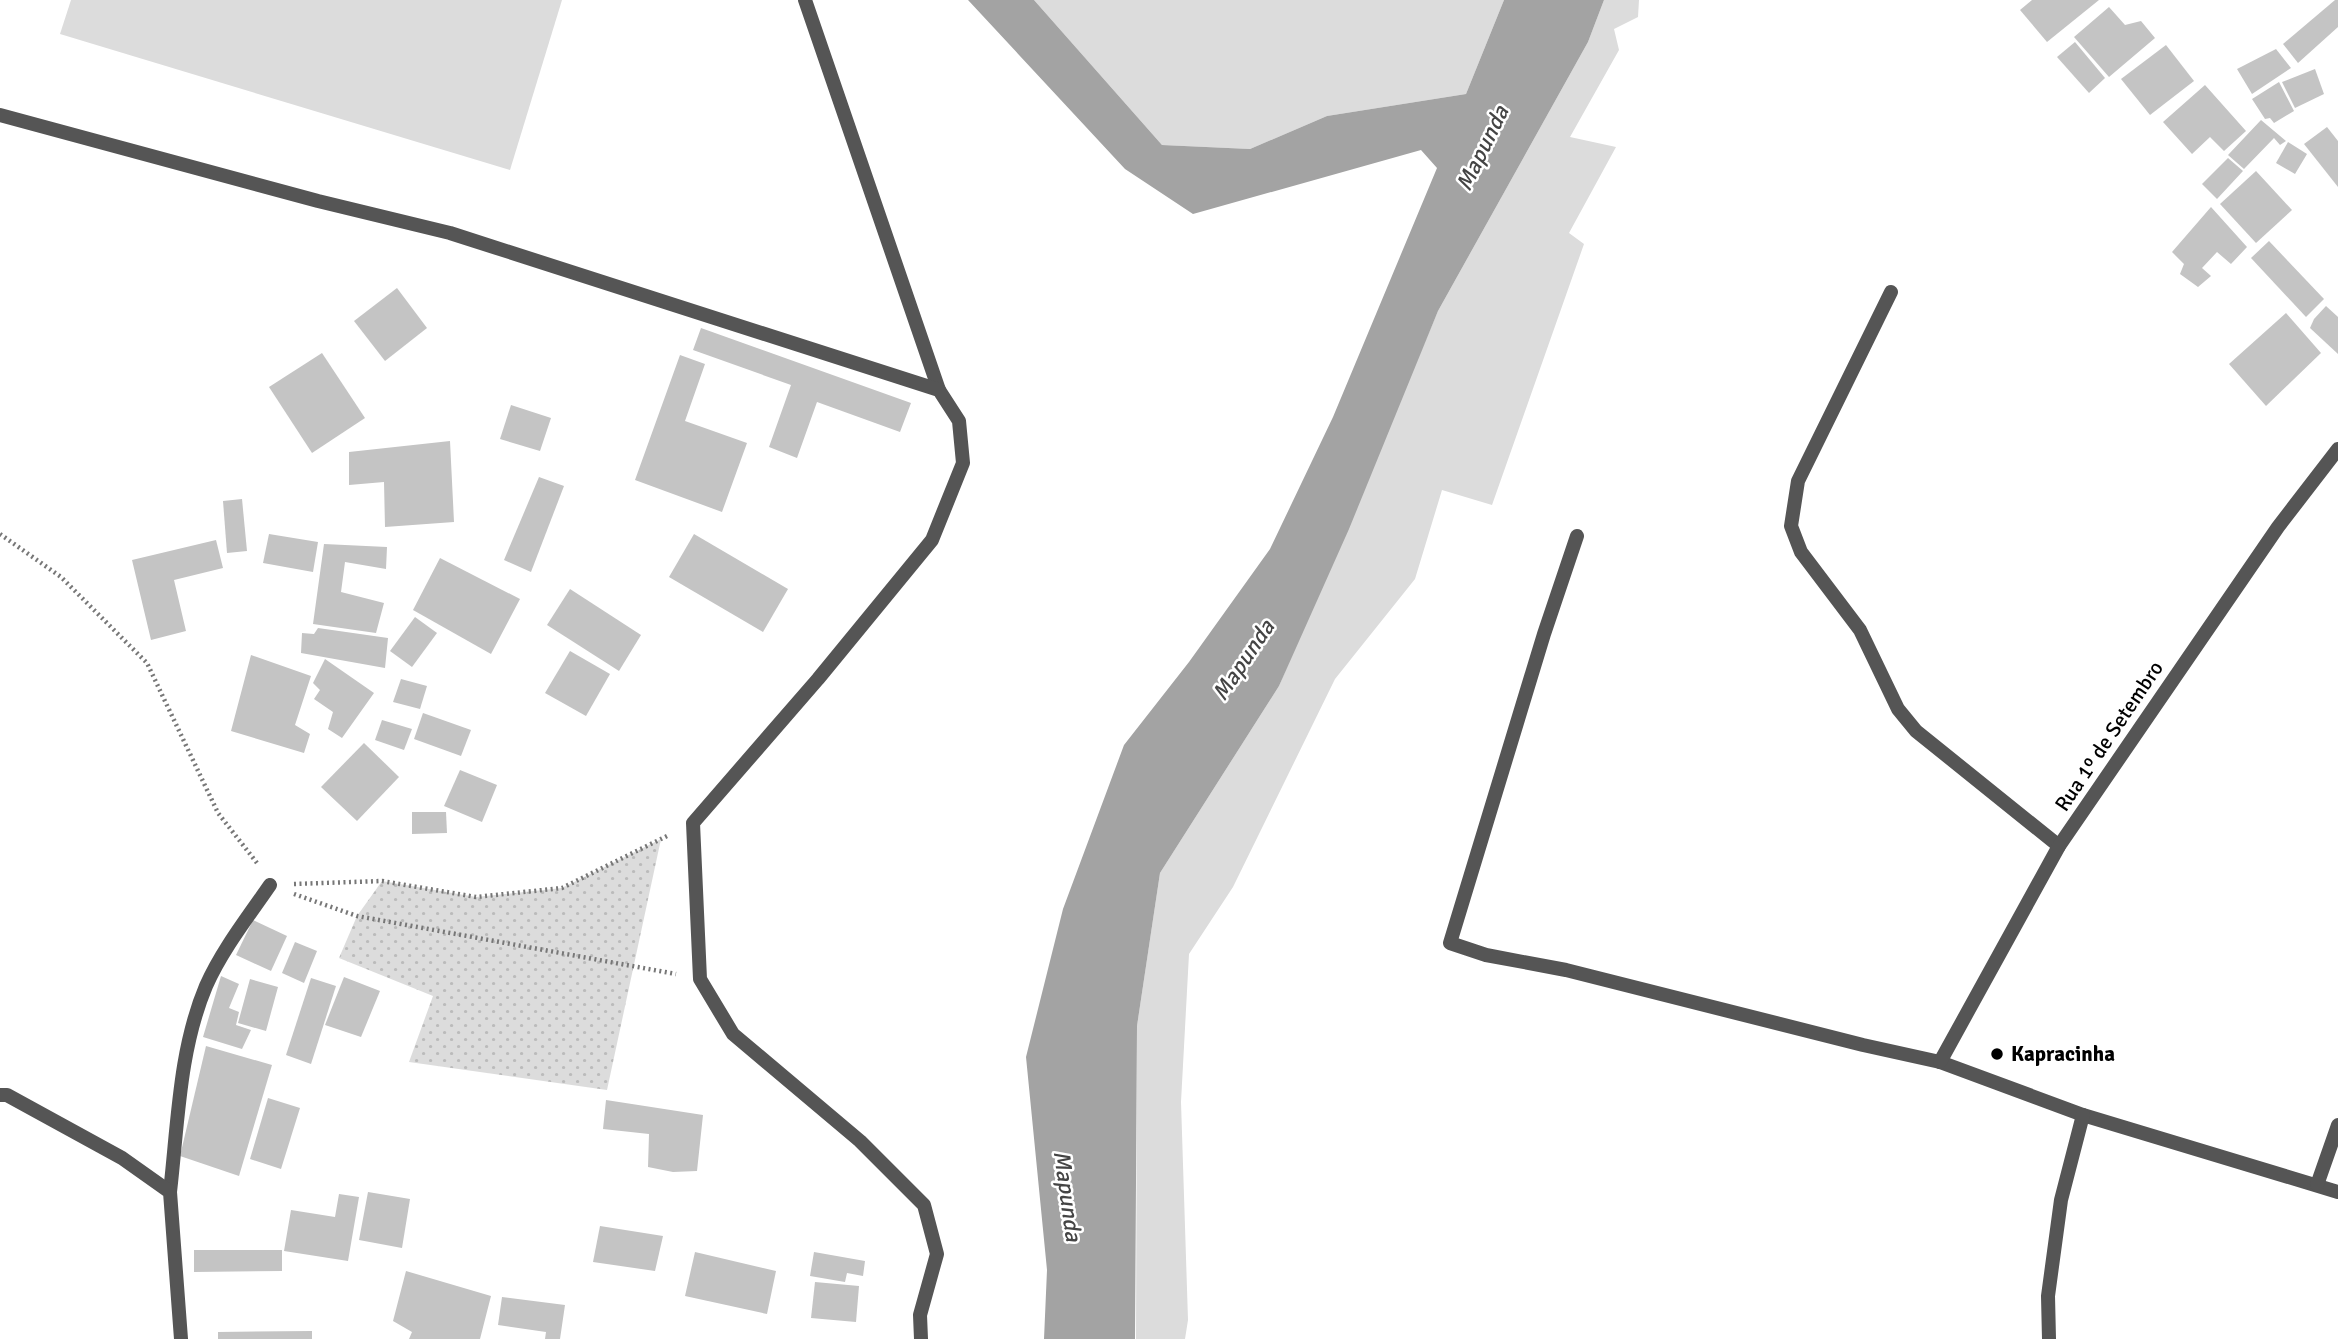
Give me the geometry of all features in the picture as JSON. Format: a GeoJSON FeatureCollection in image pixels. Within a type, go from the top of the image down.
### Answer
{"type":"FeatureCollection","features":[{"type":"Feature","properties":{"kind":"street"},"geometry":{"type":"LineString","coordinates":[[805,0],[939,390],[959,421],[963,463],[932,540],[818,679],[693,823],[701,979],[733,1034],[860,1141],[924,1205],[937,1254],[920,1315],[921,1339]]}},
{"type":"Feature","properties":{"kind":"street"},"geometry":{"type":"LineString","coordinates":[[0,115],[318,201],[450,233],[939,390]]}},
{"type":"Feature","properties":{"kind":"street"},"geometry":{"type":"LineString","coordinates":[[1891,292],[1798,481],[1791,526],[1801,552],[1860,630],[1898,709],[1916,731],[2059,846]]}},
{"type":"Feature","properties":{"kind":"street","name":"Rua 1º de Setembro"},"geometry":{"type":"LineString","coordinates":[[1940,1062],[2059,846],[2278,527],[2338,449]]}},
{"type":"Feature","properties":{"kind":"street"},"geometry":{"type":"LineString","coordinates":[[1577,536],[1540,647],[1450,943],[1486,955],[1566,970],[1940,1062],[2083,1115],[2338,1192]]}},
{"type":"Feature","properties":{"kind":"street"},"geometry":{"type":"LineString","coordinates":[[181,1339],[170,1192],[188,1038],[207,984],[270,885]]}},
{"type":"Feature","properties":{"kind":"street"},"geometry":{"type":"LineString","coordinates":[[0,1094],[7,1095],[122,1158],[170,1192]]}},
{"type":"Feature","properties":{"kind":"street"},"geometry":{"type":"LineString","coordinates":[[2049,1339],[2048,1296],[2061,1200],[2083,1115]]}},
{"type":"Feature","properties":{"kind":"street"},"geometry":{"type":"LineString","coordinates":[[2317,1185],[2338,1125]]}},
{"type":"Feature","properties":{"kind":"path"},"geometry":{"type":"LineString","coordinates":[[0,534],[61,577],[146,663],[218,813],[270,885],[357,916],[701,979]]}},
{"type":"Feature","properties":{"kind":"path"},"geometry":{"type":"LineString","coordinates":[[270,885],[382,881],[476,897],[562,888],[693,823]]}},
{"type":"Feature","properties":{"kind":"shaded area"},"geometry":{"type":"Polygon","coordinates":[[[71,0],[562,0],[510,170],[60,34],[71,0]]]}},
{"type":"Feature","properties":{"kind":"shaded area"},"geometry":{"type":"Polygon","coordinates":[[[1034,0],[1504,0],[1466,94],[1327,116],[1250,149],[1162,145],[1034,0]]]}},
{"type":"Feature","properties":{"kind":"shaded area"},"geometry":{"type":"Polygon","coordinates":[[[1604,0],[1639,0],[1638,17],[1614,29],[1619,50],[1570,137],[1616,147],[1569,233],[1584,244],[1492,505],[1442,490],[1415,579],[1335,679],[1233,887],[1189,954],[1181,1102],[1188,1320],[1185,1339],[1136,1339],[1137,1026],[1160,873],[1279,686],[1438,311],[1588,42],[1604,0]]]}},
{"type":"Feature","properties":{"kind":"shaded area"},"geometry":{"type":"Polygon","coordinates":[[[661,839],[607,1090],[409,1062],[433,996],[339,958],[357,916],[382,881],[476,897],[562,888],[661,839]]]}},
{"type":"Feature","properties":{"kind":"water","name":"Mapunda"},"geometry":{"type":"Polygon","coordinates":[[[968,0],[1034,0],[1162,145],[1250,149],[1327,116],[1466,94],[1504,0],[1604,0],[1588,42],[1438,311],[1349,529],[1279,686],[1160,873],[1137,1026],[1135,1339],[1044,1339],[1047,1270],[1026,1057],[1063,909],[1124,745],[1189,662],[1270,549],[1333,417],[1437,168],[1421,150],[1193,214],[1125,169],[968,0]]]}},
{"type":"Feature","properties":{"kind":"building"},"geometry":{"type":"Polygon","coordinates":[[[2032,0],[2099,0],[2047,42],[2020,10],[2032,0]]]}},
{"type":"Feature","properties":{"kind":"building"},"geometry":{"type":"Polygon","coordinates":[[[2338,0],[2338,27],[2298,63],[2283,44],[2338,0]]]}},
{"type":"Feature","properties":{"kind":"building"},"geometry":{"type":"Polygon","coordinates":[[[2109,7],[2125,25],[2141,21],[2155,38],[2109,77],[2074,37],[2109,7]]]}},
{"type":"Feature","properties":{"kind":"building"},"geometry":{"type":"Polygon","coordinates":[[[2075,42],[2105,78],[2089,93],[2057,57],[2075,42]]]}},
{"type":"Feature","properties":{"kind":"building"},"geometry":{"type":"Polygon","coordinates":[[[2166,45],[2194,81],[2150,115],[2121,79],[2166,45]]]}},
{"type":"Feature","properties":{"kind":"building"},"geometry":{"type":"Polygon","coordinates":[[[2276,49],[2291,68],[2252,94],[2237,69],[2276,49]]]}},
{"type":"Feature","properties":{"kind":"building"},"geometry":{"type":"Polygon","coordinates":[[[2315,69],[2324,94],[2295,108],[2282,82],[2315,69]]]}},
{"type":"Feature","properties":{"kind":"building"},"geometry":{"type":"Polygon","coordinates":[[[2279,82],[2294,111],[2274,123],[2270,118],[2265,119],[2252,99],[2279,82]]]}},
{"type":"Feature","properties":{"kind":"building"},"geometry":{"type":"Polygon","coordinates":[[[2205,85],[2246,131],[2224,151],[2210,137],[2192,154],[2163,122],[2205,85]]]}},
{"type":"Feature","properties":{"kind":"building"},"geometry":{"type":"Polygon","coordinates":[[[2261,120],[2286,141],[2280,145],[2274,138],[2244,169],[2228,155],[2261,120]]]}},
{"type":"Feature","properties":{"kind":"building"},"geometry":{"type":"Polygon","coordinates":[[[2327,127],[2338,141],[2338,187],[2304,144],[2327,127]]]}},
{"type":"Feature","properties":{"kind":"building"},"geometry":{"type":"Polygon","coordinates":[[[2288,142],[2307,154],[2295,174],[2276,163],[2288,142]]]}},
{"type":"Feature","properties":{"kind":"building"},"geometry":{"type":"Polygon","coordinates":[[[2228,158],[2243,171],[2217,199],[2202,184],[2228,158]]]}},
{"type":"Feature","properties":{"kind":"building"},"geometry":{"type":"Polygon","coordinates":[[[2256,171],[2292,210],[2256,243],[2220,204],[2256,171]]]}},
{"type":"Feature","properties":{"kind":"building"},"geometry":{"type":"Polygon","coordinates":[[[2211,207],[2247,247],[2231,264],[2217,252],[2202,268],[2211,276],[2198,287],[2180,274],[2184,264],[2172,252],[2211,207]]]}},
{"type":"Feature","properties":{"kind":"building"},"geometry":{"type":"Polygon","coordinates":[[[2269,241],[2324,299],[2306,317],[2251,258],[2269,241]]]}},
{"type":"Feature","properties":{"kind":"building"},"geometry":{"type":"Polygon","coordinates":[[[397,288],[427,328],[385,361],[354,321],[397,288]]]}},
{"type":"Feature","properties":{"kind":"building"},"geometry":{"type":"Polygon","coordinates":[[[2326,306],[2338,317],[2338,354],[2310,328],[2326,306]]]}},
{"type":"Feature","properties":{"kind":"building"},"geometry":{"type":"Polygon","coordinates":[[[2286,313],[2321,353],[2266,406],[2229,364],[2286,313]]]}},
{"type":"Feature","properties":{"kind":"building"},"geometry":{"type":"Polygon","coordinates":[[[701,328],[911,403],[900,432],[817,402],[797,458],[769,447],[791,385],[693,350],[701,328]]]}},
{"type":"Feature","properties":{"kind":"building"},"geometry":{"type":"Polygon","coordinates":[[[322,353],[365,418],[312,453],[269,387],[322,353]]]}},
{"type":"Feature","properties":{"kind":"building"},"geometry":{"type":"Polygon","coordinates":[[[680,355],[705,364],[685,421],[747,443],[722,512],[635,480],[680,355]]]}},
{"type":"Feature","properties":{"kind":"building"},"geometry":{"type":"Polygon","coordinates":[[[511,405],[551,418],[540,451],[500,439],[511,405]]]}},
{"type":"Feature","properties":{"kind":"building"},"geometry":{"type":"Polygon","coordinates":[[[450,441],[454,522],[385,527],[384,482],[349,485],[349,452],[450,441]]]}},
{"type":"Feature","properties":{"kind":"building"},"geometry":{"type":"Polygon","coordinates":[[[539,477],[564,486],[531,572],[504,560],[539,477]]]}},
{"type":"Feature","properties":{"kind":"building"},"geometry":{"type":"Polygon","coordinates":[[[242,499],[247,551],[227,553],[223,501],[242,499]]]}},
{"type":"Feature","properties":{"kind":"building"},"geometry":{"type":"Polygon","coordinates":[[[269,534],[318,542],[313,572],[263,563],[269,534]]]}},
{"type":"Feature","properties":{"kind":"building"},"geometry":{"type":"Polygon","coordinates":[[[694,534],[788,589],[763,632],[669,577],[694,534]]]}},
{"type":"Feature","properties":{"kind":"building"},"geometry":{"type":"Polygon","coordinates":[[[216,540],[223,568],[174,580],[186,631],[151,640],[132,560],[216,540]]]}},
{"type":"Feature","properties":{"kind":"building"},"geometry":{"type":"Polygon","coordinates":[[[324,544],[387,547],[386,569],[345,562],[341,592],[384,603],[376,633],[313,624],[324,544]]]}},
{"type":"Feature","properties":{"kind":"building"},"geometry":{"type":"Polygon","coordinates":[[[440,558],[520,599],[491,654],[413,610],[440,558]]]}},
{"type":"Feature","properties":{"kind":"building"},"geometry":{"type":"Polygon","coordinates":[[[570,589],[641,635],[619,671],[547,625],[570,589]]]}},
{"type":"Feature","properties":{"kind":"building"},"geometry":{"type":"Polygon","coordinates":[[[415,617],[437,633],[412,667],[390,651],[415,617]]]}},
{"type":"Feature","properties":{"kind":"building"},"geometry":{"type":"Polygon","coordinates":[[[318,628],[388,638],[385,668],[301,653],[302,633],[314,634],[318,628]]]}},
{"type":"Feature","properties":{"kind":"building"},"geometry":{"type":"Polygon","coordinates":[[[570,651],[610,674],[586,716],[545,693],[570,651]]]}},
{"type":"Feature","properties":{"kind":"building"},"geometry":{"type":"Polygon","coordinates":[[[251,655],[311,676],[295,725],[310,734],[304,753],[231,731],[251,655]]]}},
{"type":"Feature","properties":{"kind":"building"},"geometry":{"type":"Polygon","coordinates":[[[325,659],[374,693],[342,738],[328,729],[333,712],[314,699],[320,690],[313,683],[325,659]]]}},
{"type":"Feature","properties":{"kind":"building"},"geometry":{"type":"Polygon","coordinates":[[[401,679],[427,686],[420,709],[393,702],[401,679]]]}},
{"type":"Feature","properties":{"kind":"building"},"geometry":{"type":"Polygon","coordinates":[[[423,713],[471,730],[461,756],[414,739],[423,713]]]}},
{"type":"Feature","properties":{"kind":"building"},"geometry":{"type":"Polygon","coordinates":[[[382,720],[412,729],[404,750],[375,740],[382,720]]]}},
{"type":"Feature","properties":{"kind":"building"},"geometry":{"type":"Polygon","coordinates":[[[364,743],[399,777],[357,821],[321,787],[364,743]]]}},
{"type":"Feature","properties":{"kind":"building"},"geometry":{"type":"Polygon","coordinates":[[[460,770],[497,785],[482,822],[444,806],[460,770]]]}},
{"type":"Feature","properties":{"kind":"building"},"geometry":{"type":"Polygon","coordinates":[[[412,812],[446,812],[447,833],[412,834],[412,812]]]}},
{"type":"Feature","properties":{"kind":"building"},"geometry":{"type":"Polygon","coordinates":[[[253,920],[287,936],[271,971],[236,955],[253,920]]]}},
{"type":"Feature","properties":{"kind":"building"},"geometry":{"type":"Polygon","coordinates":[[[295,942],[317,951],[304,983],[282,973],[295,942]]]}},
{"type":"Feature","properties":{"kind":"building"},"geometry":{"type":"Polygon","coordinates":[[[221,976],[239,984],[229,1008],[239,1012],[236,1025],[251,1030],[242,1049],[203,1037],[221,976]]]}},
{"type":"Feature","properties":{"kind":"building"},"geometry":{"type":"Polygon","coordinates":[[[344,977],[380,991],[361,1037],[325,1025],[344,977]]]}},
{"type":"Feature","properties":{"kind":"building"},"geometry":{"type":"Polygon","coordinates":[[[311,978],[336,986],[311,1064],[286,1055],[311,978]]]}},
{"type":"Feature","properties":{"kind":"building"},"geometry":{"type":"Polygon","coordinates":[[[250,979],[278,987],[266,1031],[238,1023],[250,979]]]}},
{"type":"Feature","properties":{"kind":"building"},"geometry":{"type":"Polygon","coordinates":[[[206,1046],[272,1065],[239,1176],[180,1156],[206,1046]]]}},
{"type":"Feature","properties":{"kind":"building"},"geometry":{"type":"Polygon","coordinates":[[[268,1098],[300,1108],[281,1169],[250,1159],[268,1098]]]}},
{"type":"Feature","properties":{"kind":"building"},"geometry":{"type":"Polygon","coordinates":[[[606,1100],[703,1115],[697,1171],[673,1172],[648,1167],[649,1134],[603,1129],[606,1100]]]}},
{"type":"Feature","properties":{"kind":"building"},"geometry":{"type":"Polygon","coordinates":[[[368,1192],[410,1199],[402,1248],[359,1240],[368,1192]]]}},
{"type":"Feature","properties":{"kind":"building"},"geometry":{"type":"Polygon","coordinates":[[[339,1194],[359,1197],[348,1261],[284,1251],[291,1210],[335,1217],[339,1194]]]}},
{"type":"Feature","properties":{"kind":"building"},"geometry":{"type":"Polygon","coordinates":[[[600,1226],[663,1236],[655,1271],[593,1262],[600,1226]]]}},
{"type":"Feature","properties":{"kind":"building"},"geometry":{"type":"Polygon","coordinates":[[[194,1250],[282,1250],[282,1271],[194,1272],[194,1250]]]}},
{"type":"Feature","properties":{"kind":"building"},"geometry":{"type":"Polygon","coordinates":[[[695,1252],[776,1271],[767,1314],[685,1296],[695,1252]]]}},
{"type":"Feature","properties":{"kind":"building"},"geometry":{"type":"Polygon","coordinates":[[[814,1252],[865,1261],[863,1276],[847,1273],[845,1282],[810,1276],[814,1252]]]}},
{"type":"Feature","properties":{"kind":"building"},"geometry":{"type":"Polygon","coordinates":[[[406,1271],[491,1296],[480,1339],[409,1339],[412,1332],[393,1321],[406,1271]]]}},
{"type":"Feature","properties":{"kind":"building"},"geometry":{"type":"Polygon","coordinates":[[[815,1282],[859,1286],[856,1322],[811,1318],[815,1282]]]}},
{"type":"Feature","properties":{"kind":"building"},"geometry":{"type":"Polygon","coordinates":[[[502,1297],[565,1305],[560,1339],[545,1339],[546,1332],[498,1325],[502,1297]]]}},
{"type":"Feature","properties":{"kind":"building"},"geometry":{"type":"Polygon","coordinates":[[[312,1331],[312,1339],[218,1339],[218,1332],[312,1331]]]}},
{"type":"Feature","properties":{"kind":"place","name":"Kapracinha"},"geometry":{"type":"Point","coordinates":[1997,1054]}}]}
